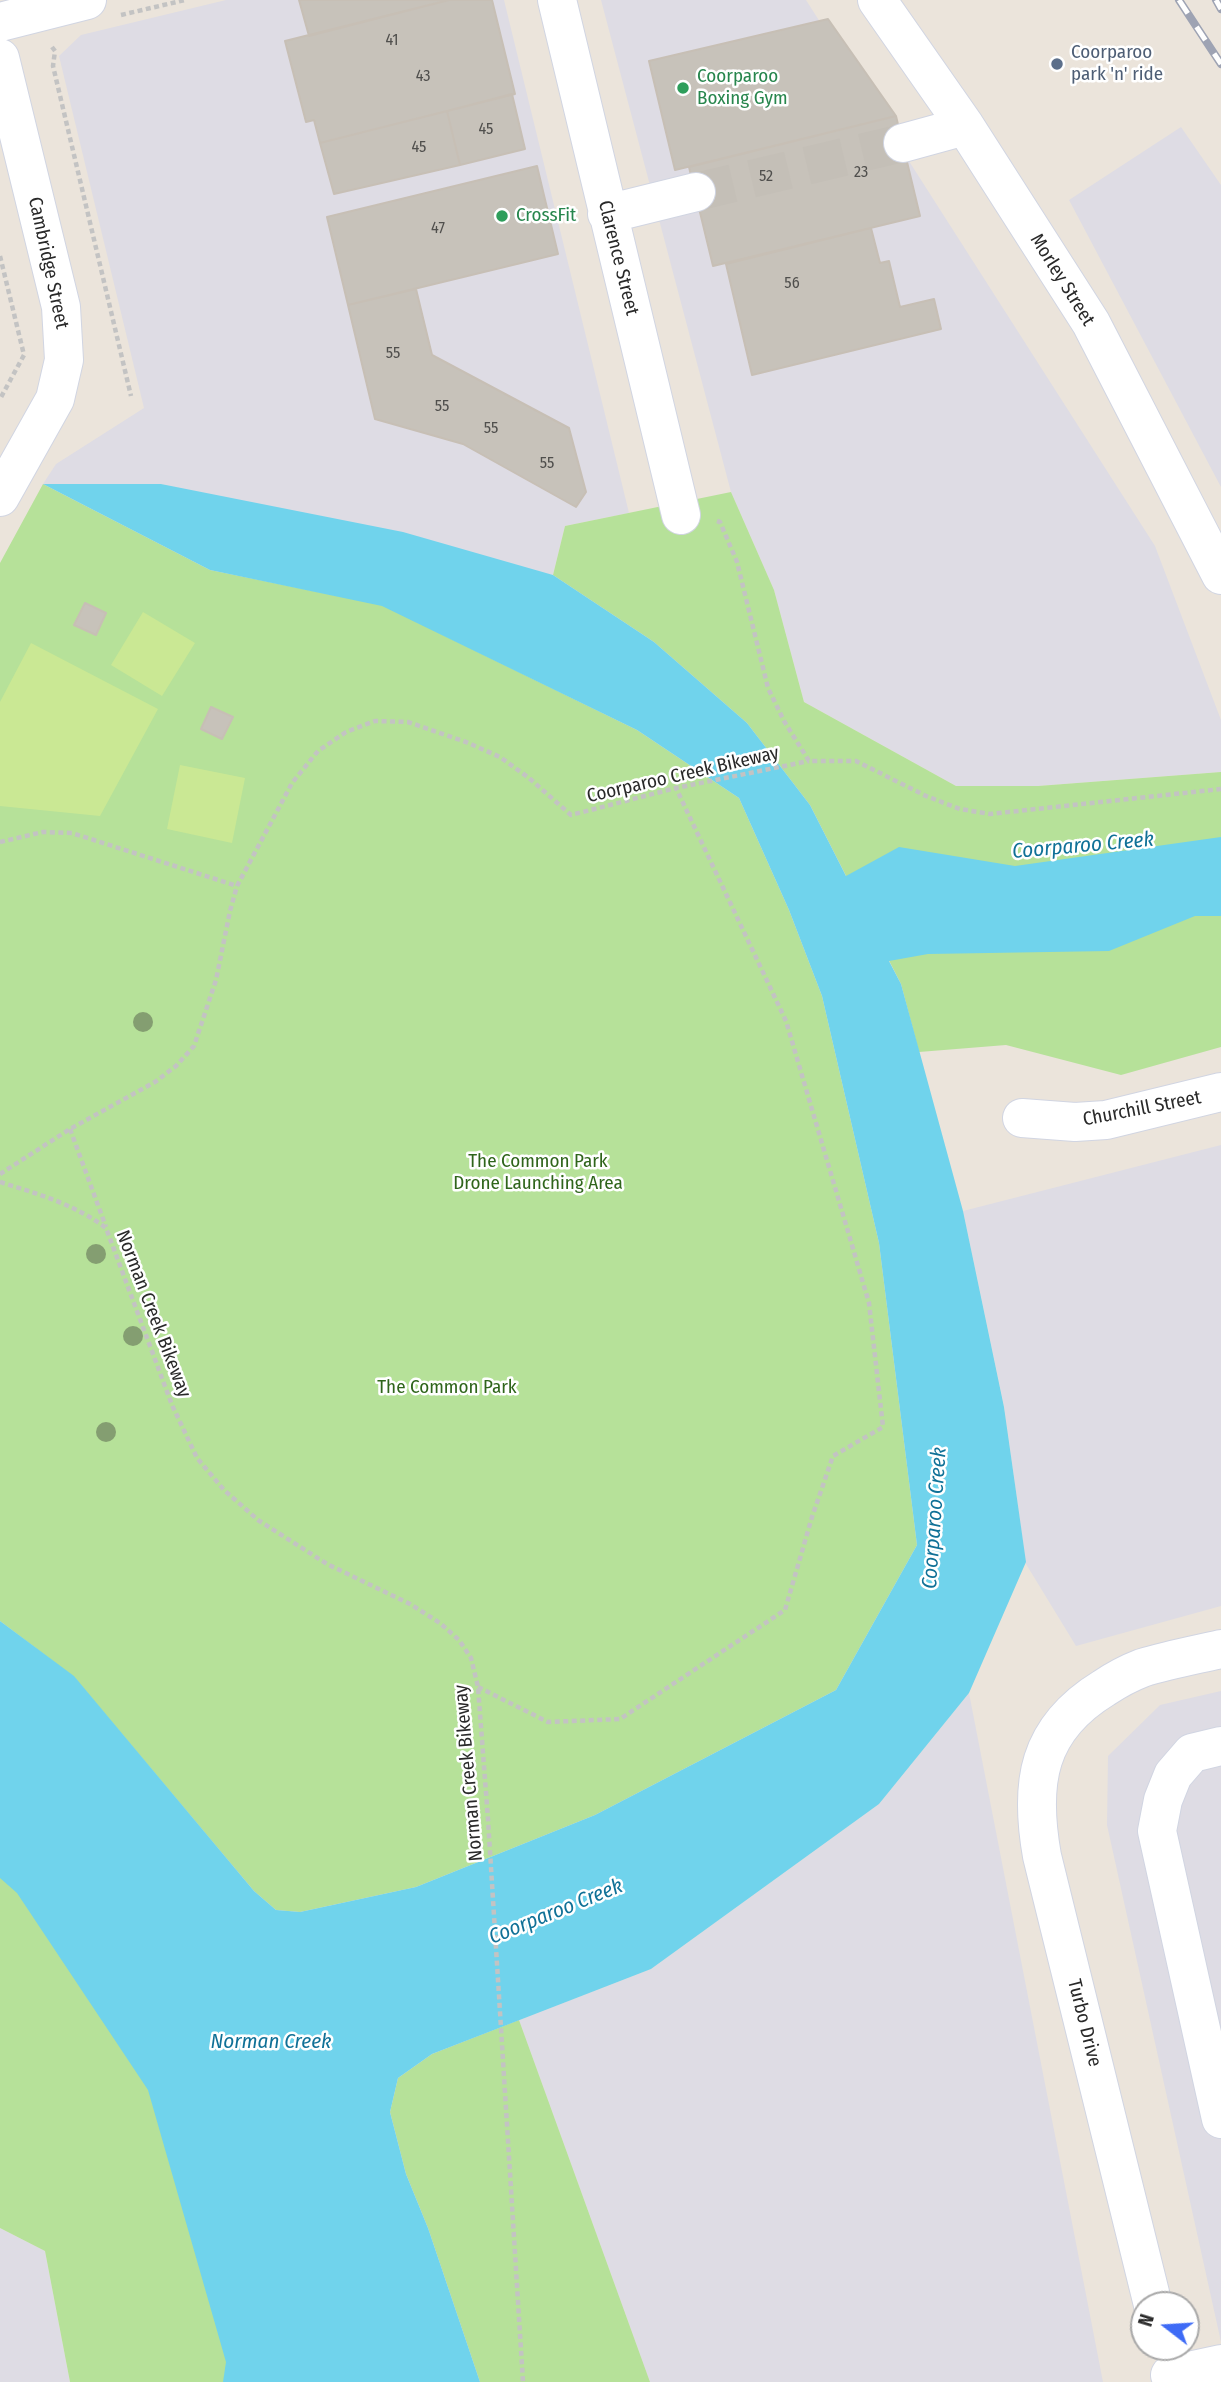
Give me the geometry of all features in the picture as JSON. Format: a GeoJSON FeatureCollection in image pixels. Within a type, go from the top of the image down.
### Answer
{"type":"FeatureCollection","features":[{"type":"Feature","properties":{"kind":"street"},"geometry":{"type":"LineString","coordinates":[[0,22],[87,0]]}},
{"type":"Feature","properties":{"kind":"street","name":"Clarence Street"},"geometry":{"type":"LineString","coordinates":[[558,0],[681,515]]}},
{"type":"Feature","properties":{"kind":"street","name":"Morley Street"},"geometry":{"type":"LineString","coordinates":[[877,0],[965,126],[1091,323],[1221,575]]}},
{"type":"Feature","properties":{"kind":"street","name":"Cambridge Street"},"geometry":{"type":"LineString","coordinates":[[0,58],[61,307],[64,334],[63,369],[55,399],[0,497]]}},
{"type":"Feature","properties":{"kind":"street"},"geometry":{"type":"LineString","coordinates":[[902,143],[965,126]]}},
{"type":"Feature","properties":{"kind":"street"},"geometry":{"type":"LineString","coordinates":[[607,214],[696,192]]}},
{"type":"Feature","properties":{"kind":"street","name":"Churchill Street"},"geometry":{"type":"LineString","coordinates":[[1022,1118],[1075,1122],[1106,1120],[1221,1092]]}},
{"type":"Feature","properties":{"kind":"street","name":"Turbo Drive"},"geometry":{"type":"LineString","coordinates":[[1150,2291],[1042,1856],[1036,1804],[1039,1779],[1050,1741],[1062,1722],[1076,1708],[1120,1678],[1142,1668],[1221,1649]]}},
{"type":"Feature","properties":{"kind":"street"},"geometry":{"type":"LineString","coordinates":[[1221,1746],[1192,1754],[1173,1775],[1163,1800],[1157,1831],[1221,2119]]}},
{"type":"Feature","properties":{"kind":"street"},"geometry":{"type":"LineString","coordinates":[[1169,2368],[1221,2364]]}},
{"type":"Feature","properties":{"kind":"path"},"geometry":{"type":"LineString","coordinates":[[50,44],[55,51],[53,66],[131,396]]}},
{"type":"Feature","properties":{"kind":"path"},"geometry":{"type":"LineString","coordinates":[[0,256],[24,355],[0,399]]}},
{"type":"Feature","properties":{"kind":"path","name":"Coorparoo Creek Bikeway"},"geometry":{"type":"LineString","coordinates":[[681,515],[720,522],[737,562],[768,688],[784,721],[809,761]]}},
{"type":"Feature","properties":{"kind":"path","name":"Coorparoo Creek Bikeway"},"geometry":{"type":"LineString","coordinates":[[0,1174],[70,1129],[155,1082],[176,1066],[194,1046],[216,980],[237,886],[292,783],[318,751],[346,732],[375,721],[408,722],[500,757],[529,778],[570,815],[676,788],[809,761],[856,761],[926,796],[960,809],[990,814],[1221,789]]}},
{"type":"Feature","properties":{"kind":"path"},"geometry":{"type":"LineString","coordinates":[[478,1686],[548,1721],[620,1719],[785,1610],[833,1456],[883,1427],[869,1303],[786,1021],[676,788]]}},
{"type":"Feature","properties":{"kind":"path"},"geometry":{"type":"LineString","coordinates":[[0,842],[43,832],[72,833],[237,886]]}},
{"type":"Feature","properties":{"kind":"path"},"geometry":{"type":"LineString","coordinates":[[70,1129],[106,1228]]}},
{"type":"Feature","properties":{"kind":"path","name":"Norman Creek Bikeway"},"geometry":{"type":"LineString","coordinates":[[0,1182],[55,1199],[86,1213],[106,1228],[172,1405],[197,1458],[224,1490],[278,1534],[327,1564],[410,1604],[440,1623],[459,1640],[471,1658],[478,1686],[488,1819],[523,2382]]}},
{"type":"Feature","properties":{"kind":"shaded area"},"geometry":{"type":"Polygon","coordinates":[[[226,0],[504,0],[629,513],[565,526],[553,575],[161,484],[43,484],[56,464],[144,408],[59,56],[81,35],[226,0]]]}},
{"type":"Feature","properties":{"kind":"shaded area"},"geometry":{"type":"Polygon","coordinates":[[[601,0],[806,0],[1155,546],[1221,720],[1221,772],[1038,786],[956,786],[804,702],[774,590],[731,492],[601,0]]]}},
{"type":"Feature","properties":{"kind":"shaded area"},"geometry":{"type":"Polygon","coordinates":[[[1181,127],[1221,185],[1221,487],[1069,200],[1181,127]]]}},
{"type":"Feature","properties":{"kind":"shaded area"},"geometry":{"type":"Polygon","coordinates":[[[1221,1145],[1221,1606],[1076,1646],[1026,1564],[1004,1406],[963,1211],[1221,1145]]]}},
{"type":"Feature","properties":{"kind":"shaded area"},"geometry":{"type":"Polygon","coordinates":[[[1221,1691],[1221,2342],[1107,1825],[1108,1756],[1160,1705],[1221,1691]]]}},
{"type":"Feature","properties":{"kind":"shaded area"},"geometry":{"type":"Polygon","coordinates":[[[969,1693],[1103,2382],[650,2382],[519,2020],[651,1969],[879,1804],[969,1693]]]}},
{"type":"Feature","properties":{"kind":"shaded area"},"geometry":{"type":"Polygon","coordinates":[[[0,2228],[45,2251],[70,2382],[0,2382],[0,2228]]]}},
{"type":"Feature","properties":{"kind":"green space","name":"The Common Park"},"geometry":{"type":"Polygon","coordinates":[[[43,484],[210,570],[382,605],[637,730],[739,798],[789,910],[822,996],[879,1243],[917,1545],[836,1690],[595,1815],[416,1887],[300,1912],[276,1910],[254,1891],[74,1677],[0,1621],[0,563],[43,484]]]}},
{"type":"Feature","properties":{"kind":"green space"},"geometry":{"type":"Polygon","coordinates":[[[731,492],[774,590],[804,702],[956,786],[1038,786],[1221,772],[1221,1047],[1121,1075],[1006,1045],[919,1052],[901,984],[810,805],[747,723],[654,642],[553,575],[565,526],[731,492]]]}},
{"type":"Feature","properties":{"kind":"green space"},"geometry":{"type":"Polygon","coordinates":[[[143,612],[195,643],[162,696],[111,665],[143,612]]]}},
{"type":"Feature","properties":{"kind":"green space"},"geometry":{"type":"Polygon","coordinates":[[[31,643],[158,709],[100,816],[0,806],[0,702],[31,643]]]}},
{"type":"Feature","properties":{"kind":"green space"},"geometry":{"type":"Polygon","coordinates":[[[180,765],[245,778],[232,843],[167,829],[180,765]]]}},
{"type":"Feature","properties":{"kind":"green space"},"geometry":{"type":"Polygon","coordinates":[[[0,1793],[96,1914],[285,2382],[70,2382],[45,2251],[0,2228],[0,1793]]]}},
{"type":"Feature","properties":{"kind":"green space"},"geometry":{"type":"Polygon","coordinates":[[[519,2020],[650,2382],[480,2382],[428,2228],[406,2174],[390,2112],[398,2078],[432,2054],[519,2020]]]}},
{"type":"Feature","properties":{"kind":"water","name":"Norman Creek"},"geometry":{"type":"Polygon","coordinates":[[[43,484],[161,484],[403,532],[553,575],[654,642],[747,723],[810,805],[846,876],[899,847],[1015,866],[1221,837],[1221,916],[1195,916],[1109,951],[928,954],[889,961],[901,984],[963,1211],[1004,1407],[1026,1562],[969,1693],[879,1804],[651,1969],[432,2054],[398,2078],[390,2112],[406,2174],[428,2228],[480,2382],[223,2382],[226,2362],[148,2090],[17,1893],[0,1878],[0,1621],[74,1676],[254,1891],[276,1910],[300,1912],[416,1887],[595,1815],[836,1690],[917,1545],[879,1243],[822,996],[789,910],[739,798],[637,730],[382,606],[210,570],[43,484]]]}},
{"type":"Feature","properties":{"kind":"building"},"geometry":{"type":"Polygon","coordinates":[[[299,0],[449,0],[309,36],[299,0]]]}},
{"type":"Feature","properties":{"kind":"building"},"geometry":{"type":"Polygon","coordinates":[[[449,0],[492,0],[515,94],[320,143],[314,120],[306,122],[285,41],[449,0]]]}},
{"type":"Feature","properties":{"kind":"building"},"geometry":{"type":"Polygon","coordinates":[[[828,19],[896,116],[675,170],[649,61],[828,19]]]}},
{"type":"Feature","properties":{"kind":"building"},"geometry":{"type":"Polygon","coordinates":[[[512,94],[525,149],[460,165],[447,111],[512,94]]]}},
{"type":"Feature","properties":{"kind":"building"},"geometry":{"type":"Polygon","coordinates":[[[447,111],[460,165],[334,194],[320,143],[447,111]]]}},
{"type":"Feature","properties":{"kind":"building"},"geometry":{"type":"Polygon","coordinates":[[[896,116],[920,216],[713,266],[689,167],[896,116]]]}},
{"type":"Feature","properties":{"kind":"building"},"geometry":{"type":"Polygon","coordinates":[[[537,166],[558,254],[348,305],[327,217],[537,166]]]}},
{"type":"Feature","properties":{"kind":"building"},"geometry":{"type":"Polygon","coordinates":[[[871,228],[880,263],[889,261],[900,307],[934,299],[941,329],[752,375],[726,264],[871,228]]]}},
{"type":"Feature","properties":{"kind":"building"},"geometry":{"type":"Polygon","coordinates":[[[416,289],[432,355],[569,428],[586,492],[576,507],[463,444],[375,419],[348,305],[416,289]]]}},
{"type":"Feature","properties":{"kind":"building"},"geometry":{"type":"Polygon","coordinates":[[[85,603],[106,613],[96,635],[74,625],[85,603]]]}},
{"type":"Feature","properties":{"kind":"building"},"geometry":{"type":"Polygon","coordinates":[[[211,707],[233,717],[222,739],[201,729],[211,707]]]}},
{"type":"Feature","properties":{"kind":"tunnel"},"geometry":{"type":"LineString","coordinates":[[696,192],[903,143]]}},
{"type":"Feature","properties":{"kind":"railway"},"geometry":{"type":"LineString","coordinates":[[1179,0],[1221,64]]}},
{"type":"Feature","properties":{"kind":"railway"},"geometry":{"type":"LineString","coordinates":[[1216,0],[1221,9]]}},
{"type":"Feature","properties":{"kind":"place","name":"Coorparoo park 'n' ride"},"geometry":{"type":"Point","coordinates":[1057,64]}},
{"type":"Feature","properties":{"kind":"place","name":"Coorparoo Boxing Gym"},"geometry":{"type":"Point","coordinates":[683,88]}},
{"type":"Feature","properties":{"kind":"place","name":"CrossFit"},"geometry":{"type":"Point","coordinates":[502,216]}},
{"type":"Feature","properties":{"kind":"water label","name":"Coorparoo Creek"},"geometry":{"type":"Point","coordinates":[1083,846]}},
{"type":"Feature","properties":{"kind":"water label","name":"Coorparoo Creek"},"geometry":{"type":"Point","coordinates":[935,1518]}},
{"type":"Feature","properties":{"kind":"water label","name":"Coorparoo Creek"},"geometry":{"type":"Point","coordinates":[556,1912]}},
{"type":"Feature","properties":{"kind":"park label","name":"The Common Park Drone Launching Area"},"geometry":{"type":"Point","coordinates":[538,1173]}}]}
